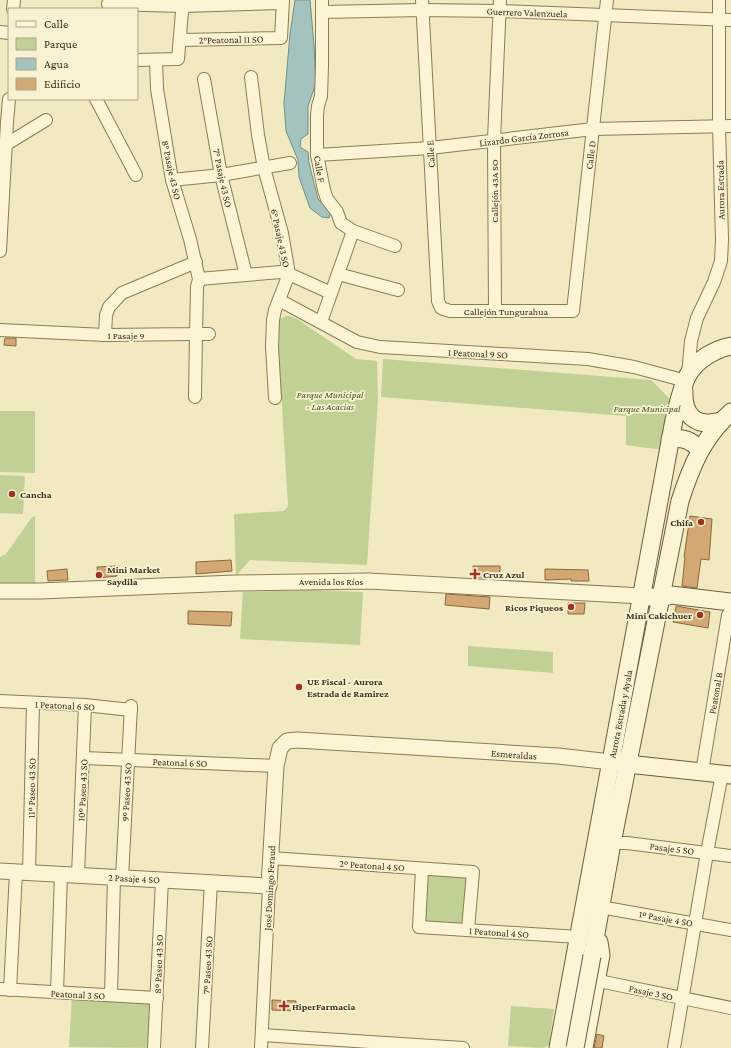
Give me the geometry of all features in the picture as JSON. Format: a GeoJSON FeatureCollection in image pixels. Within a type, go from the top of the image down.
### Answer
{"type":"FeatureCollection","features":[{"type":"Feature","properties":{"kind":"main road"},"geometry":{"type":"LineString","coordinates":[[726,416],[711,424],[700,423],[691,417],[685,408],[683,398],[686,381],[695,367],[709,354],[724,347],[731,346]]}},
{"type":"Feature","properties":{"kind":"main road","name":"Aurora Estrada y Ayala"},"geometry":{"type":"LineString","coordinates":[[563,1043],[572,975],[642,596],[659,495],[674,420],[686,381]]}},
{"type":"Feature","properties":{"kind":"main road","name":"Aurora Estrada y Ayala"},"geometry":{"type":"LineString","coordinates":[[581,1046],[592,956],[600,907],[680,501],[700,450],[726,416]]}},
{"type":"Feature","properties":{"kind":"main road"},"geometry":{"type":"LineString","coordinates":[[670,439],[687,439],[700,450]]}},
{"type":"Feature","properties":{"kind":"main road","name":"Avenida los Ríos"},"geometry":{"type":"LineString","coordinates":[[642,596],[661,598],[670,602],[730,608]]}},
{"type":"Feature","properties":{"kind":"main road","name":"Esmeraldas"},"geometry":{"type":"LineString","coordinates":[[611,762],[727,775]]}},
{"type":"Feature","properties":{"kind":"main road"},"geometry":{"type":"LineString","coordinates":[[581,1046],[601,955],[597,926]]}},
{"type":"Feature","properties":{"kind":"street","name":"Calle D"},"geometry":{"type":"LineString","coordinates":[[572,311],[607,0]]}},
{"type":"Feature","properties":{"kind":"street","name":"Aurora Estrada"},"geometry":{"type":"LineString","coordinates":[[686,381],[691,341],[698,318],[714,282],[720,261],[722,240],[725,126],[725,20],[719,0]]}},
{"type":"Feature","properties":{"kind":"street"},"geometry":{"type":"LineString","coordinates":[[108,4],[282,2]]}},
{"type":"Feature","properties":{"kind":"street","name":"2°Peatonal 11 SO"},"geometry":{"type":"LineString","coordinates":[[180,40],[281,38],[282,2]]}},
{"type":"Feature","properties":{"kind":"street"},"geometry":{"type":"LineString","coordinates":[[138,60],[178,59],[183,3]]}},
{"type":"Feature","properties":{"kind":"street","name":"Calle E"},"geometry":{"type":"LineString","coordinates":[[422,5],[438,301],[441,308]]}},
{"type":"Feature","properties":{"kind":"street","name":"Guerrero Valenzuela"},"geometry":{"type":"LineString","coordinates":[[322,6],[500,6],[606,15],[725,20]]}},
{"type":"Feature","properties":{"kind":"street","name":"Calle F"},"geometry":{"type":"LineString","coordinates":[[322,6],[321,96],[317,115],[317,155],[327,199],[338,212],[342,223],[353,231]]}},
{"type":"Feature","properties":{"kind":"street","name":"Callejón 43A SO"},"geometry":{"type":"LineString","coordinates":[[494,311],[494,140],[500,6]]}},
{"type":"Feature","properties":{"kind":"street","name":"8° Pasaje 43 SO"},"geometry":{"type":"LineString","coordinates":[[156,60],[157,89],[172,180],[196,262],[199,279]]}},
{"type":"Feature","properties":{"kind":"street","name":"6° Pasaje 43 SO"},"geometry":{"type":"LineString","coordinates":[[251,77],[258,135],[264,168],[282,234],[289,274],[275,310],[273,320],[274,398]]}},
{"type":"Feature","properties":{"kind":"street","name":"7° Pasaje 43 SO"},"geometry":{"type":"LineString","coordinates":[[204,79],[221,175],[246,275]]}},
{"type":"Feature","properties":{"kind":"street"},"geometry":{"type":"LineString","coordinates":[[0,251],[5,145],[9,100]]}},
{"type":"Feature","properties":{"kind":"street"},"geometry":{"type":"LineString","coordinates":[[97,100],[136,175]]}},
{"type":"Feature","properties":{"kind":"street"},"geometry":{"type":"LineString","coordinates":[[5,145],[46,120]]}},
{"type":"Feature","properties":{"kind":"street","name":"Lizardo García Zorrosa"},"geometry":{"type":"LineString","coordinates":[[317,155],[430,148],[593,129],[725,126]]}},
{"type":"Feature","properties":{"kind":"street"},"geometry":{"type":"LineString","coordinates":[[172,180],[221,175],[290,163]]}},
{"type":"Feature","properties":{"kind":"street"},"geometry":{"type":"LineString","coordinates":[[321,322],[353,231],[395,246]]}},
{"type":"Feature","properties":{"kind":"street"},"geometry":{"type":"LineString","coordinates":[[105,335],[106,315],[109,307],[122,293],[196,262]]}},
{"type":"Feature","properties":{"kind":"street"},"geometry":{"type":"LineString","coordinates":[[195,397],[197,287],[199,279],[281,272],[289,274],[331,293]]}},
{"type":"Feature","properties":{"kind":"street"},"geometry":{"type":"LineString","coordinates":[[338,274],[398,290]]}},
{"type":"Feature","properties":{"kind":"street","name":"1 Peatonal 9 SO"},"geometry":{"type":"LineString","coordinates":[[279,300],[357,342],[380,347],[588,359],[634,367],[686,381]]}},
{"type":"Feature","properties":{"kind":"street","name":"Callejón Tungurahua"},"geometry":{"type":"LineString","coordinates":[[441,308],[450,311],[572,311]]}},
{"type":"Feature","properties":{"kind":"street","name":"1 Pasaje 9"},"geometry":{"type":"LineString","coordinates":[[0,330],[105,335],[209,334]]}},
{"type":"Feature","properties":{"kind":"street","name":"Avenida los Ríos"},"geometry":{"type":"LineString","coordinates":[[0,591],[40,591],[235,583],[361,581],[468,588],[516,589],[642,596]]}},
{"type":"Feature","properties":{"kind":"street","name":"Peatonal B"},"geometry":{"type":"LineString","coordinates":[[702,772],[730,608]]}},
{"type":"Feature","properties":{"kind":"street","name":"1 Peatonal 6 SO"},"geometry":{"type":"LineString","coordinates":[[0,701],[131,708]]}},
{"type":"Feature","properties":{"kind":"street","name":"11º Paseo 43 SO"},"geometry":{"type":"LineString","coordinates":[[5,990],[22,872],[33,703]]}},
{"type":"Feature","properties":{"kind":"street","name":"10º Paseo 43 SO"},"geometry":{"type":"LineString","coordinates":[[78,875],[85,705]]}},
{"type":"Feature","properties":{"kind":"street","name":"9º Paseo 43 SO"},"geometry":{"type":"LineString","coordinates":[[111,995],[118,877],[131,708]]}},
{"type":"Feature","properties":{"kind":"street","name":"Esmeraldas"},"geometry":{"type":"LineString","coordinates":[[297,740],[558,756],[611,762]]}},
{"type":"Feature","properties":{"kind":"street","name":"José Domingo Feraud"},"geometry":{"type":"LineString","coordinates":[[261,1048],[276,766],[280,748],[287,741],[297,740]]}},
{"type":"Feature","properties":{"kind":"street","name":"Peatonal 6 SO"},"geometry":{"type":"LineString","coordinates":[[84,758],[276,766]]}},
{"type":"Feature","properties":{"kind":"street"},"geometry":{"type":"LineString","coordinates":[[674,1048],[707,853],[727,775]]}},
{"type":"Feature","properties":{"kind":"street","name":"Pasaje 5 SO"},"geometry":{"type":"LineString","coordinates":[[612,842],[627,842],[731,856]]}},
{"type":"Feature","properties":{"kind":"street","name":"2º Peatonal 4 SO"},"geometry":{"type":"LineString","coordinates":[[271,858],[473,872],[468,929]]}},
{"type":"Feature","properties":{"kind":"street","name":"1 Peatonal 4 SO"},"geometry":{"type":"LineString","coordinates":[[422,869],[419,927],[579,937]]}},
{"type":"Feature","properties":{"kind":"street","name":"2 Pasaje 4 SO"},"geometry":{"type":"LineString","coordinates":[[0,871],[269,886]]}},
{"type":"Feature","properties":{"kind":"street"},"geometry":{"type":"LineString","coordinates":[[57,992],[61,874]]}},
{"type":"Feature","properties":{"kind":"street","name":"8º Paseo 43 SO"},"geometry":{"type":"LineString","coordinates":[[154,1048],[162,880]]}},
{"type":"Feature","properties":{"kind":"street","name":"7º Paseo 43 SO"},"geometry":{"type":"LineString","coordinates":[[202,1048],[211,882]]}},
{"type":"Feature","properties":{"kind":"street","name":"1º Pasaje 4 SO"},"geometry":{"type":"LineString","coordinates":[[600,907],[731,930]]}},
{"type":"Feature","properties":{"kind":"street","name":"Pasaje 3 SO"},"geometry":{"type":"LineString","coordinates":[[572,975],[731,1008]]}},
{"type":"Feature","properties":{"kind":"street","name":"Peatonal 3 SO"},"geometry":{"type":"LineString","coordinates":[[5,990],[157,998]]}},
{"type":"Feature","properties":{"kind":"street"},"geometry":{"type":"LineString","coordinates":[[262,1035],[428,1047],[463,1048]]}},
{"type":"Feature","properties":{"kind":"green space","name":"Parque Municipal - Las Acacias"},"geometry":{"type":"Polygon","coordinates":[[[286,316],[297,319],[356,359],[377,361],[378,399],[367,565],[250,560],[236,576],[234,514],[284,511],[288,506],[277,324],[280,319],[286,316]]]}},
{"type":"Feature","properties":{"kind":"green space","name":"Parque Municipal"},"geometry":{"type":"Polygon","coordinates":[[[383,359],[651,380],[671,400],[663,450],[626,445],[626,416],[381,397],[383,359]]]}},
{"type":"Feature","properties":{"kind":"green space"},"geometry":{"type":"Polygon","coordinates":[[[0,411],[35,411],[35,473],[0,472],[0,411]]]}},
{"type":"Feature","properties":{"kind":"green space","name":"Cancha"},"geometry":{"type":"Polygon","coordinates":[[[0,475],[25,476],[23,514],[0,513],[0,475]]]}},
{"type":"Feature","properties":{"kind":"green space"},"geometry":{"type":"Polygon","coordinates":[[[35,516],[35,587],[0,587],[0,557],[6,554],[32,517],[35,516]]]}},
{"type":"Feature","properties":{"kind":"green space"},"geometry":{"type":"Polygon","coordinates":[[[312,590],[363,592],[360,645],[240,639],[243,592],[312,590]]]}},
{"type":"Feature","properties":{"kind":"green space"},"geometry":{"type":"Polygon","coordinates":[[[468,646],[553,652],[553,673],[468,666],[468,646]]]}},
{"type":"Feature","properties":{"kind":"green space"},"geometry":{"type":"Polygon","coordinates":[[[425,873],[468,875],[465,926],[422,924],[425,873]]]}},
{"type":"Feature","properties":{"kind":"green space"},"geometry":{"type":"Polygon","coordinates":[[[72,995],[154,1000],[152,1048],[69,1047],[72,995]]]}},
{"type":"Feature","properties":{"kind":"green space"},"geometry":{"type":"Polygon","coordinates":[[[511,1006],[554,1009],[549,1045],[543,1048],[508,1046],[511,1006]]]}},
{"type":"Feature","properties":{"kind":"water"},"geometry":{"type":"Polygon","coordinates":[[[295,0],[310,0],[316,83],[308,106],[308,134],[301,139],[300,147],[308,152],[309,163],[318,199],[331,211],[329,218],[322,217],[310,208],[299,177],[298,160],[286,131],[284,103],[290,34],[295,0]]]}},
{"type":"Feature","properties":{"kind":"building"},"geometry":{"type":"Polygon","coordinates":[[[5,338],[16,338],[16,346],[4,345],[5,338]]]}},
{"type":"Feature","properties":{"kind":"building"},"geometry":{"type":"Polygon","coordinates":[[[690,516],[712,519],[709,560],[701,559],[697,588],[682,586],[684,557],[690,516]]]}},
{"type":"Feature","properties":{"kind":"building"},"geometry":{"type":"Polygon","coordinates":[[[231,560],[232,571],[196,574],[196,562],[231,560]]]}},
{"type":"Feature","properties":{"kind":"building"},"geometry":{"type":"Polygon","coordinates":[[[116,566],[117,576],[98,578],[97,567],[116,566]]]}},
{"type":"Feature","properties":{"kind":"building"},"geometry":{"type":"Polygon","coordinates":[[[473,566],[500,566],[500,577],[472,577],[473,566]]]}},
{"type":"Feature","properties":{"kind":"building"},"geometry":{"type":"Polygon","coordinates":[[[67,569],[68,580],[48,581],[47,571],[67,569]]]}},
{"type":"Feature","properties":{"kind":"building"},"geometry":{"type":"Polygon","coordinates":[[[545,569],[588,570],[589,581],[571,581],[571,579],[545,580],[545,569]]]}},
{"type":"Feature","properties":{"kind":"building"},"geometry":{"type":"Polygon","coordinates":[[[446,594],[490,597],[489,609],[445,605],[446,594]]]}},
{"type":"Feature","properties":{"kind":"building"},"geometry":{"type":"Polygon","coordinates":[[[568,603],[585,603],[584,614],[568,614],[568,603]]]}},
{"type":"Feature","properties":{"kind":"building"},"geometry":{"type":"Polygon","coordinates":[[[676,606],[710,612],[708,628],[673,622],[676,606]]]}},
{"type":"Feature","properties":{"kind":"building"},"geometry":{"type":"Polygon","coordinates":[[[188,611],[232,612],[231,626],[188,624],[188,611]]]}},
{"type":"Feature","properties":{"kind":"building","name":"HiperFarmacia"},"geometry":{"type":"Polygon","coordinates":[[[272,1000],[296,1001],[296,1011],[272,1010],[272,1000]]]}},
{"type":"Feature","properties":{"kind":"building"},"geometry":{"type":"Polygon","coordinates":[[[597,1034],[604,1036],[602,1048],[594,1048],[597,1034]]]}},
{"type":"Feature","properties":{"kind":"place","name":"Cancha"},"geometry":{"type":"Point","coordinates":[12,494]}},
{"type":"Feature","properties":{"kind":"place","name":"Chifa"},"geometry":{"type":"Point","coordinates":[701,522]}},
{"type":"Feature","properties":{"kind":"place","name":"Cruz Azul"},"geometry":{"type":"Point","coordinates":[475,574]}},
{"type":"Feature","properties":{"kind":"place","name":"Mini Market Saydila"},"geometry":{"type":"Point","coordinates":[99,575]}},
{"type":"Feature","properties":{"kind":"place","name":"Ricos Piqueos"},"geometry":{"type":"Point","coordinates":[571,607]}},
{"type":"Feature","properties":{"kind":"place","name":"Mini Cakichuer"},"geometry":{"type":"Point","coordinates":[700,615]}},
{"type":"Feature","properties":{"kind":"place","name":"UE Fiscal - Aurora Estrada de Ramirez"},"geometry":{"type":"Point","coordinates":[299,687]}},
{"type":"Feature","properties":{"kind":"place","name":"HiperFarmacia"},"geometry":{"type":"Point","coordinates":[284,1006]}}]}
